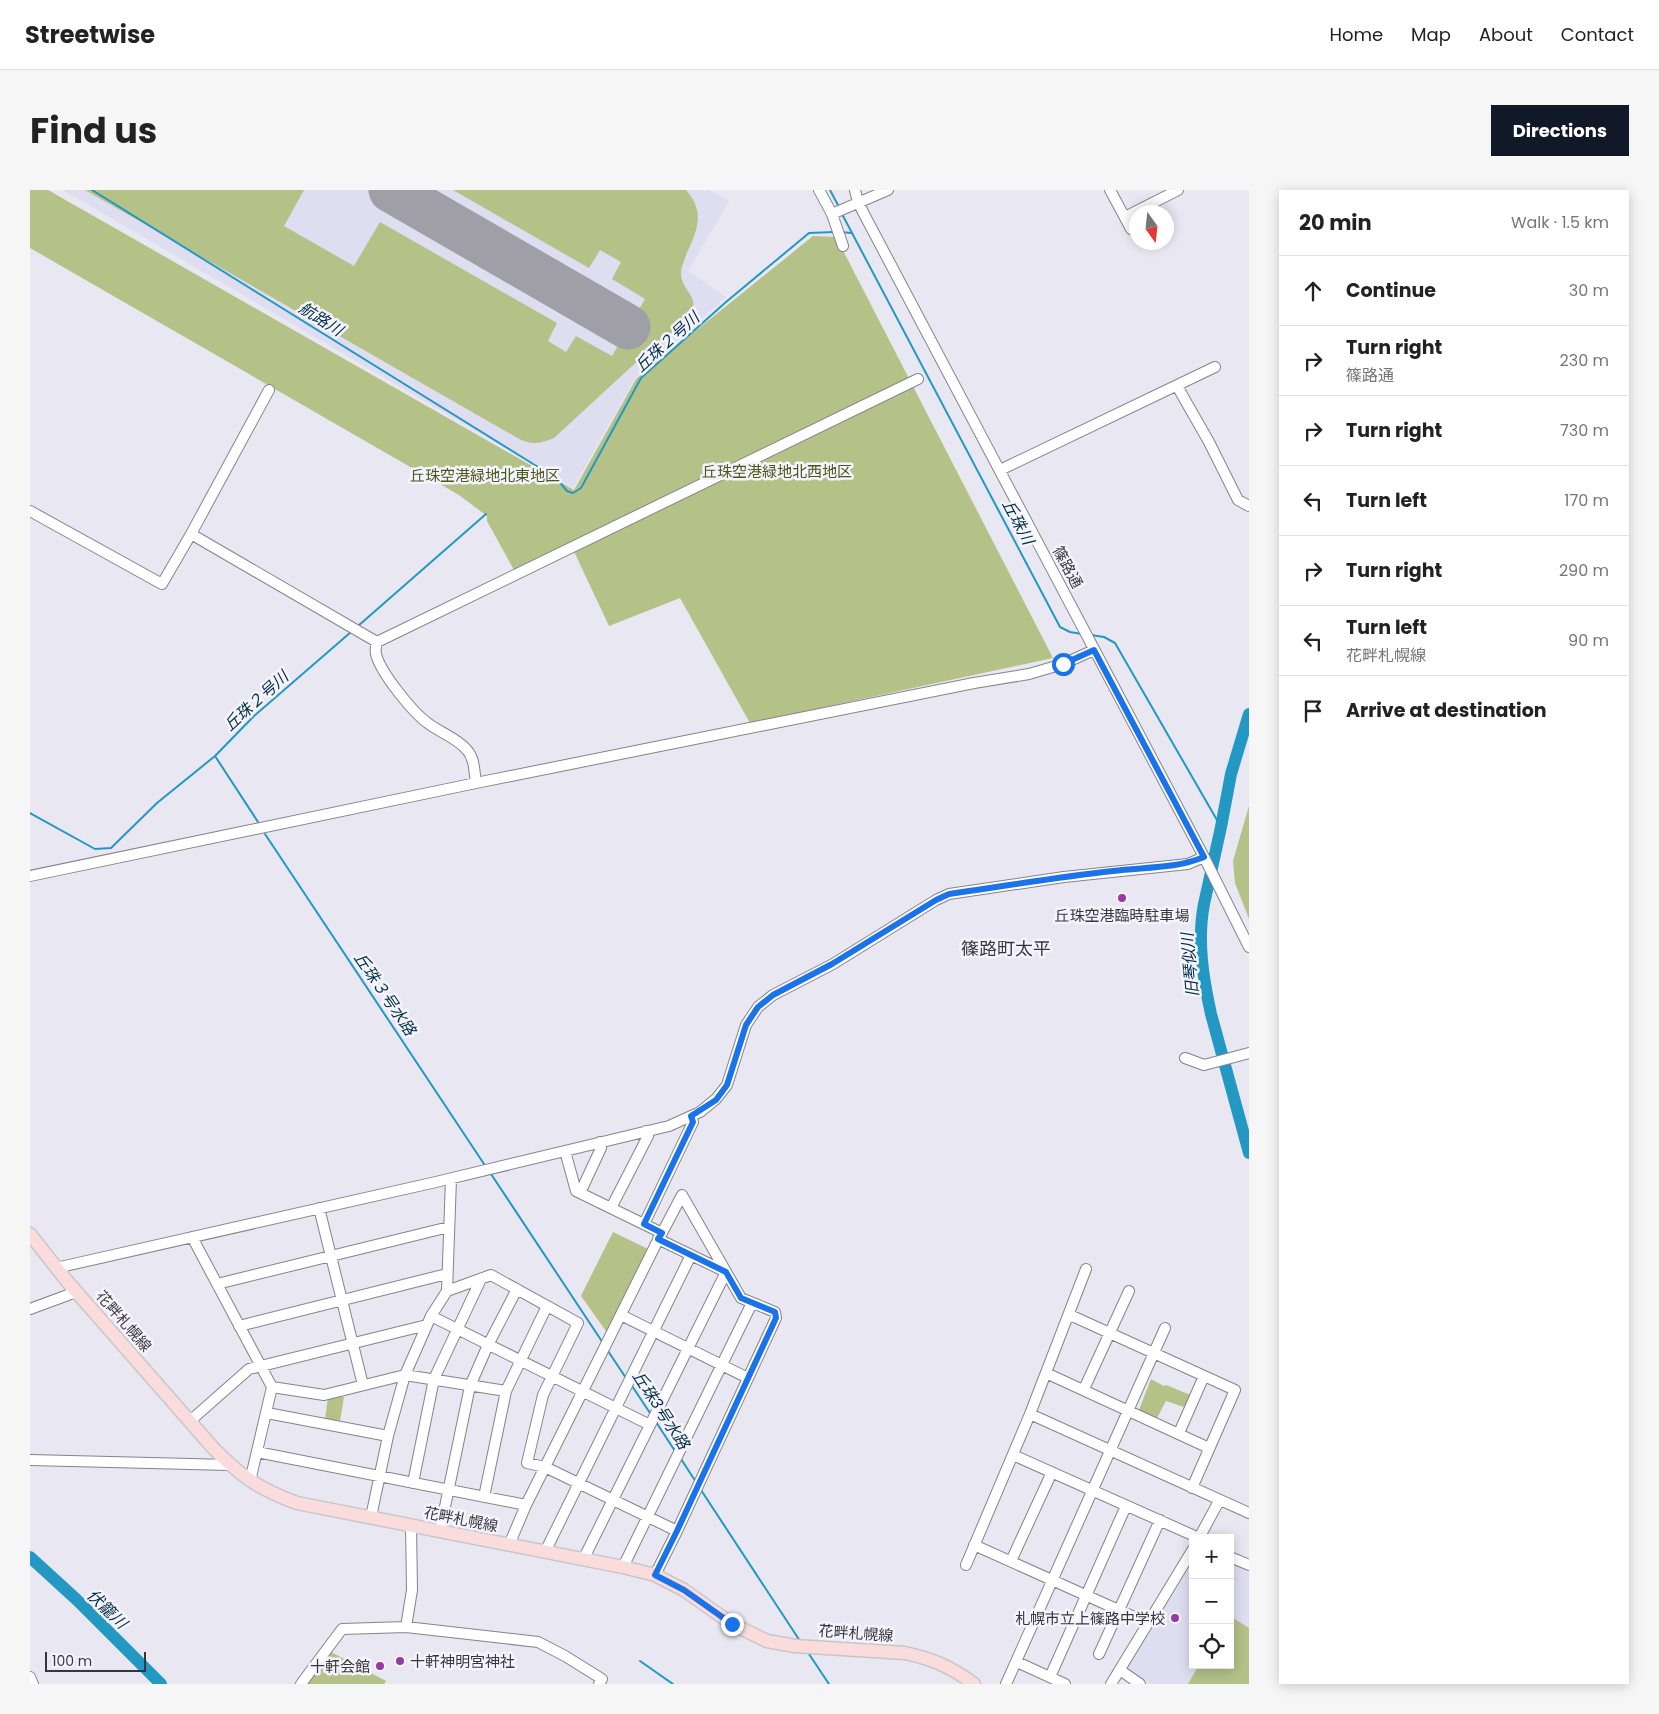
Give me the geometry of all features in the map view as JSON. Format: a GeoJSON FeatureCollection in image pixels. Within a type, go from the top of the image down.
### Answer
{"type":"FeatureCollection","features":[{"type":"Feature","properties":{"kind":"main road","name":"花畔札幌線"},"geometry":{"type":"LineString","coordinates":[[30,1234],[76,1292],[230,1465],[250,1481],[277,1496],[297,1503],[623,1567],[655,1575],[684,1590],[744,1631],[767,1641],[795,1646],[905,1653],[920,1656],[947,1666],[974,1684]]}},
{"type":"Feature","properties":{"kind":"street"},"geometry":{"type":"LineString","coordinates":[[819,190],[836,211],[837,226],[842,242]]}},
{"type":"Feature","properties":{"kind":"street","name":"篠路通"},"geometry":{"type":"LineString","coordinates":[[848,190],[858,202],[1000,470],[1249,947]]}},
{"type":"Feature","properties":{"kind":"street","name":"篠路通"},"geometry":{"type":"LineString","coordinates":[[856,190],[858,202]]}},
{"type":"Feature","properties":{"kind":"street"},"geometry":{"type":"LineString","coordinates":[[858,202],[871,190]]}},
{"type":"Feature","properties":{"kind":"street"},"geometry":{"type":"LineString","coordinates":[[836,211],[873,198],[888,190]]}},
{"type":"Feature","properties":{"kind":"street"},"geometry":{"type":"LineString","coordinates":[[1110,190],[1129,225]]}},
{"type":"Feature","properties":{"kind":"street"},"geometry":{"type":"LineString","coordinates":[[1125,217],[1178,190]]}},
{"type":"Feature","properties":{"kind":"street"},"geometry":{"type":"LineString","coordinates":[[1000,470],[1215,367]]}},
{"type":"Feature","properties":{"kind":"street"},"geometry":{"type":"LineString","coordinates":[[377,642],[918,379]]}},
{"type":"Feature","properties":{"kind":"street"},"geometry":{"type":"LineString","coordinates":[[1177,386],[1209,442],[1238,500],[1249,506]]}},
{"type":"Feature","properties":{"kind":"street"},"geometry":{"type":"LineString","coordinates":[[30,511],[162,584],[269,390]]}},
{"type":"Feature","properties":{"kind":"street"},"geometry":{"type":"LineString","coordinates":[[191,534],[377,642]]}},
{"type":"Feature","properties":{"kind":"street"},"geometry":{"type":"LineString","coordinates":[[377,642],[375,652],[381,668],[412,708],[428,724],[467,749],[473,760],[476,783]]}},
{"type":"Feature","properties":{"kind":"street"},"geometry":{"type":"LineString","coordinates":[[30,876],[476,783],[974,683],[1029,674],[1063,664],[1092,646]]}},
{"type":"Feature","properties":{"kind":"street"},"geometry":{"type":"LineString","coordinates":[[56,1268],[451,1179],[669,1126],[691,1116],[716,1100],[727,1085],[746,1025],[758,1007],[773,995],[832,964],[936,900],[949,894],[1074,875],[1188,864],[1204,858]]}},
{"type":"Feature","properties":{"kind":"street"},"geometry":{"type":"LineString","coordinates":[[1184,1058],[1204,1066],[1247,1054]]}},
{"type":"Feature","properties":{"kind":"street"},"geometry":{"type":"LineString","coordinates":[[644,1224],[693,1122],[691,1116]]}},
{"type":"Feature","properties":{"kind":"street"},"geometry":{"type":"LineString","coordinates":[[611,1208],[648,1136],[646,1131]]}},
{"type":"Feature","properties":{"kind":"street"},"geometry":{"type":"LineString","coordinates":[[580,1193],[602,1148],[600,1142]]}},
{"type":"Feature","properties":{"kind":"street"},"geometry":{"type":"LineString","coordinates":[[565,1151],[576,1191],[644,1224],[691,1255],[726,1272]]}},
{"type":"Feature","properties":{"kind":"street"},"geometry":{"type":"LineString","coordinates":[[371,1518],[388,1436],[405,1375],[429,1320],[447,1291],[451,1179]]}},
{"type":"Feature","properties":{"kind":"street"},"geometry":{"type":"LineString","coordinates":[[509,1545],[526,1505],[682,1195],[741,1298],[775,1312],[776,1318],[655,1575]]}},
{"type":"Feature","properties":{"kind":"street"},"geometry":{"type":"LineString","coordinates":[[319,1208],[363,1384]]}},
{"type":"Feature","properties":{"kind":"street"},"geometry":{"type":"LineString","coordinates":[[217,1284],[449,1227]]}},
{"type":"Feature","properties":{"kind":"street"},"geometry":{"type":"LineString","coordinates":[[192,1237],[272,1387],[250,1481]]}},
{"type":"Feature","properties":{"kind":"street"},"geometry":{"type":"LineString","coordinates":[[545,1552],[691,1255]]}},
{"type":"Feature","properties":{"kind":"street"},"geometry":{"type":"LineString","coordinates":[[966,1565],[1030,1414],[1070,1315],[1086,1269]]}},
{"type":"Feature","properties":{"kind":"street"},"geometry":{"type":"LineString","coordinates":[[583,1560],[726,1272]]}},
{"type":"Feature","properties":{"kind":"street"},"geometry":{"type":"LineString","coordinates":[[239,1326],[447,1274]]}},
{"type":"Feature","properties":{"kind":"street"},"geometry":{"type":"LineString","coordinates":[[447,1291],[491,1275],[578,1323],[543,1395],[527,1463],[545,1467],[677,1531]]}},
{"type":"Feature","properties":{"kind":"street"},"geometry":{"type":"LineString","coordinates":[[413,1483],[434,1380],[481,1279]]}},
{"type":"Feature","properties":{"kind":"street"},"geometry":{"type":"LineString","coordinates":[[440,1531],[470,1386],[488,1345],[517,1289]]}},
{"type":"Feature","properties":{"kind":"street"},"geometry":{"type":"LineString","coordinates":[[1084,1390],[1129,1291]]}},
{"type":"Feature","properties":{"kind":"street"},"geometry":{"type":"LineString","coordinates":[[30,1309],[76,1292]]}},
{"type":"Feature","properties":{"kind":"street"},"geometry":{"type":"LineString","coordinates":[[623,1567],[752,1302]]}},
{"type":"Feature","properties":{"kind":"street"},"geometry":{"type":"LineString","coordinates":[[484,1497],[506,1391],[547,1306]]}},
{"type":"Feature","properties":{"kind":"street"},"geometry":{"type":"LineString","coordinates":[[621,1315],[748,1378]]}},
{"type":"Feature","properties":{"kind":"street"},"geometry":{"type":"LineString","coordinates":[[1070,1315],[1235,1390],[1192,1488]]}},
{"type":"Feature","properties":{"kind":"street"},"geometry":{"type":"LineString","coordinates":[[190,1421],[248,1369],[352,1343],[429,1320],[457,1329],[616,1407],[652,1421]]}},
{"type":"Feature","properties":{"kind":"street"},"geometry":{"type":"LineString","coordinates":[[1006,1684],[1166,1328]]}},
{"type":"Feature","properties":{"kind":"street"},"geometry":{"type":"LineString","coordinates":[[1046,1373],[1210,1448]]}},
{"type":"Feature","properties":{"kind":"street"},"geometry":{"type":"LineString","coordinates":[[272,1387],[324,1395],[405,1375],[506,1391]]}},
{"type":"Feature","properties":{"kind":"street"},"geometry":{"type":"LineString","coordinates":[[1179,1433],[1204,1376]]}},
{"type":"Feature","properties":{"kind":"street"},"geometry":{"type":"LineString","coordinates":[[267,1413],[388,1436]]}},
{"type":"Feature","properties":{"kind":"street"},"geometry":{"type":"LineString","coordinates":[[1030,1414],[1249,1513]]}},
{"type":"Feature","properties":{"kind":"street"},"geometry":{"type":"LineString","coordinates":[[257,1452],[526,1505]]}},
{"type":"Feature","properties":{"kind":"street"},"geometry":{"type":"LineString","coordinates":[[1013,1455],[1190,1534]]}},
{"type":"Feature","properties":{"kind":"street"},"geometry":{"type":"LineString","coordinates":[[30,1460],[230,1465]]}},
{"type":"Feature","properties":{"kind":"street"},"geometry":{"type":"LineString","coordinates":[[1011,1562],[1052,1472]]}},
{"type":"Feature","properties":{"kind":"street"},"geometry":{"type":"LineString","coordinates":[[1201,1534],[1220,1501]]}},
{"type":"Feature","properties":{"kind":"street"},"geometry":{"type":"LineString","coordinates":[[1050,1676],[1126,1506]]}},
{"type":"Feature","properties":{"kind":"street"},"geometry":{"type":"LineString","coordinates":[[1099,1654],[1160,1520]]}},
{"type":"Feature","properties":{"kind":"street"},"geometry":{"type":"LineString","coordinates":[[406,1627],[412,1590],[412,1526]]}},
{"type":"Feature","properties":{"kind":"street"},"geometry":{"type":"LineString","coordinates":[[974,1545],[1132,1616]]}},
{"type":"Feature","properties":{"kind":"street"},"geometry":{"type":"LineString","coordinates":[[1111,1684],[1189,1556]]}},
{"type":"Feature","properties":{"kind":"street"},"geometry":{"type":"LineString","coordinates":[[1234,1559],[1249,1565]]}},
{"type":"Feature","properties":{"kind":"street"},"geometry":{"type":"LineString","coordinates":[[301,1684],[342,1630],[406,1627],[538,1642],[602,1679],[599,1684]]}},
{"type":"Feature","properties":{"kind":"street"},"geometry":{"type":"LineString","coordinates":[[1017,1662],[1066,1684]]}},
{"type":"Feature","properties":{"kind":"street"},"geometry":{"type":"LineString","coordinates":[[1120,1670],[1140,1684]]}},
{"type":"Feature","properties":{"kind":"street"},"geometry":{"type":"LineString","coordinates":[[30,1677],[33,1684]]}},
{"type":"Feature","properties":{"kind":"shaded area"},"geometry":{"type":"Polygon","coordinates":[[[63,190],[709,190],[729,201],[688,271],[726,297],[635,378],[573,488],[63,190]]]}},
{"type":"Feature","properties":{"kind":"shaded area","name":"札幌市立上篠路中学校"},"geometry":{"type":"Polygon","coordinates":[[[1234,1565],[1249,1571],[1249,1684],[1151,1684],[1127,1668],[1189,1568],[1189,1669],[1234,1669],[1234,1565]]]}},
{"type":"Feature","properties":{"kind":"green space","name":"丘珠空港緑地北西地区"},"geometry":{"type":"Polygon","coordinates":[[[30,190],[48,190],[574,490],[636,379],[813,236],[836,237],[1053,658],[750,723],[680,598],[609,626],[570,543],[514,570],[487,521],[487,516],[459,495],[30,248],[30,190]]]}},
{"type":"Feature","properties":{"kind":"green space"},"geometry":{"type":"Polygon","coordinates":[[[85,190],[304,190],[284,226],[354,266],[380,222],[557,323],[548,341],[566,352],[576,336],[612,356],[645,299],[612,279],[621,262],[600,250],[589,268],[453,190],[686,190],[696,206],[698,214],[696,230],[681,269],[682,281],[691,296],[693,306],[686,320],[631,367],[554,438],[534,443],[521,440],[85,190]]]}},
{"type":"Feature","properties":{"kind":"green space"},"geometry":{"type":"Polygon","coordinates":[[[1249,806],[1249,919],[1235,883],[1233,861],[1249,806]]]}},
{"type":"Feature","properties":{"kind":"green space"},"geometry":{"type":"Polygon","coordinates":[[[613,1232],[650,1250],[608,1334],[581,1296],[613,1232]]]}},
{"type":"Feature","properties":{"kind":"green space"},"geometry":{"type":"Polygon","coordinates":[[[1151,1379],[1164,1386],[1166,1385],[1193,1396],[1187,1408],[1166,1401],[1157,1418],[1139,1410],[1151,1379]]]}},
{"type":"Feature","properties":{"kind":"green space"},"geometry":{"type":"Polygon","coordinates":[[[328,1397],[344,1397],[340,1421],[325,1420],[328,1397]]]}},
{"type":"Feature","properties":{"kind":"green space"},"geometry":{"type":"Polygon","coordinates":[[[1234,1619],[1249,1628],[1249,1684],[1188,1684],[1197,1669],[1234,1669],[1234,1619]]]}},
{"type":"Feature","properties":{"kind":"green space"},"geometry":{"type":"Polygon","coordinates":[[[331,1652],[386,1681],[384,1684],[306,1684],[331,1652]]]}},
{"type":"Feature","properties":{"kind":"waterway","name":"航路川"},"geometry":{"type":"LineString","coordinates":[[92,190],[538,467],[557,479],[567,491],[573,493],[581,488],[641,378],[726,302],[809,233],[834,232]]}},
{"type":"Feature","properties":{"kind":"waterway","name":"丘珠川"},"geometry":{"type":"LineString","coordinates":[[830,190],[839,207]]}},
{"type":"Feature","properties":{"kind":"waterway","name":"丘珠川"},"geometry":{"type":"LineString","coordinates":[[842,214],[1060,627],[1070,632],[1082,634]]}},
{"type":"Feature","properties":{"kind":"waterway","name":"丘珠２号川"},"geometry":{"type":"LineString","coordinates":[[841,232],[851,233]]}},
{"type":"Feature","properties":{"kind":"waterway","name":"丘珠２号川"},"geometry":{"type":"LineString","coordinates":[[358,626],[486,514]]}},
{"type":"Feature","properties":{"kind":"waterway","name":"丘珠２号川"},"geometry":{"type":"LineString","coordinates":[[30,813],[95,849],[111,848],[157,803],[215,756],[254,716],[351,632]]}},
{"type":"Feature","properties":{"kind":"waterway","name":"丘珠川"},"geometry":{"type":"LineString","coordinates":[[1091,635],[1104,637],[1115,643],[1221,827]]}},
{"type":"Feature","properties":{"kind":"waterway","name":"旧琴似川"},"geometry":{"type":"LineString","coordinates":[[1249,714],[1231,774],[1204,904],[1201,931],[1203,973],[1211,1014],[1249,1153]]}},
{"type":"Feature","properties":{"kind":"waterway","name":"丘珠３号水路"},"geometry":{"type":"LineString","coordinates":[[215,756],[258,822]]}},
{"type":"Feature","properties":{"kind":"waterway","name":"丘珠３号水路"},"geometry":{"type":"LineString","coordinates":[[265,834],[486,1167]]}},
{"type":"Feature","properties":{"kind":"waterway","name":"丘珠3号水路"},"geometry":{"type":"LineString","coordinates":[[491,1174],[603,1343]]}},
{"type":"Feature","properties":{"kind":"waterway","name":"丘珠3号水路"},"geometry":{"type":"LineString","coordinates":[[608,1351],[626,1378]]}},
{"type":"Feature","properties":{"kind":"waterway","name":"丘珠3号水路"},"geometry":{"type":"LineString","coordinates":[[632,1386],[652,1416]]}},
{"type":"Feature","properties":{"kind":"waterway","name":"丘珠3号水路"},"geometry":{"type":"LineString","coordinates":[[656,1422],[675,1451]]}},
{"type":"Feature","properties":{"kind":"waterway","name":"丘珠3号水路"},"geometry":{"type":"LineString","coordinates":[[681,1459],[696,1482]]}},
{"type":"Feature","properties":{"kind":"waterway","name":"丘珠3号水路"},"geometry":{"type":"LineString","coordinates":[[701,1490],[800,1641]]}},
{"type":"Feature","properties":{"kind":"waterway","name":"伏籠川"},"geometry":{"type":"LineString","coordinates":[[30,1557],[77,1600],[161,1684]]}},
{"type":"Feature","properties":{"kind":"waterway","name":"丘珠3号水路"},"geometry":{"type":"LineString","coordinates":[[807,1651],[829,1684]]}},
{"type":"Feature","properties":{"kind":"waterway"},"geometry":{"type":"LineString","coordinates":[[640,1661],[673,1684]]}},
{"type":"Feature","properties":{"kind":"runway"},"geometry":{"type":"LineString","coordinates":[[391,190],[628,327]]}},
{"type":"Feature","properties":{"kind":"place","name":"丘珠空港臨時駐車場"},"geometry":{"type":"Point","coordinates":[1122,898]}},
{"type":"Feature","properties":{"kind":"place","name":"札幌市立上篠路中学校"},"geometry":{"type":"Point","coordinates":[1175,1618]}},
{"type":"Feature","properties":{"kind":"place","name":"十軒神明宮神社"},"geometry":{"type":"Point","coordinates":[400,1661]}},
{"type":"Feature","properties":{"kind":"place","name":"十軒会館"},"geometry":{"type":"Point","coordinates":[380,1666]}},
{"type":"Feature","properties":{"kind":"district","name":"篠路町太平"},"geometry":{"type":"Point","coordinates":[1006,948]}},
{"type":"Feature","properties":{"kind":"route"},"geometry":{"type":"LineString","coordinates":[[732,1624],[684,1590],[655,1575],[776,1318],[775,1312],[741,1298],[726,1272],[658,1239],[662,1233],[644,1224],[693,1122],[691,1116],[716,1100],[727,1085],[746,1025],[758,1007],[773,995],[832,964],[936,900],[949,894],[1132,868],[1188,864],[1204,857],[1094,650],[1063,664]]}},
{"type":"Feature","properties":{"kind":"park label","name":"丘珠空港緑地北東地区"},"geometry":{"type":"Point","coordinates":[485,475]}}]}
